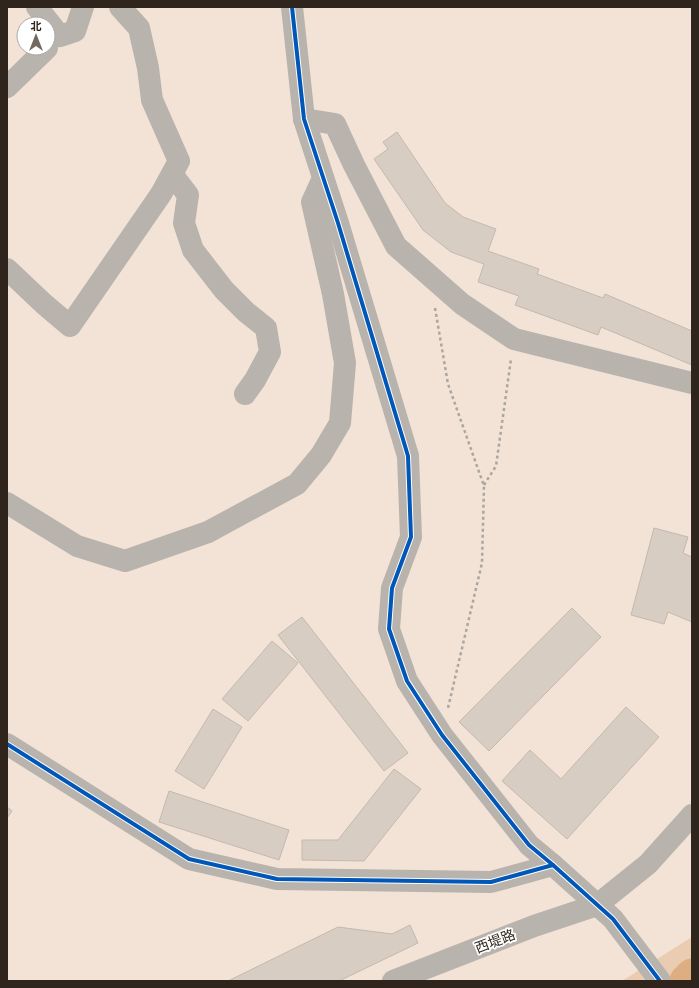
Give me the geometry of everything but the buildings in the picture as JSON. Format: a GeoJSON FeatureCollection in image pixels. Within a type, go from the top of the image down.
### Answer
{"type":"FeatureCollection","features":[{"type":"Feature","properties":{"kind":"street"},"geometry":{"type":"LineString","coordinates":[[56,42],[75,31],[83,7]]}},
{"type":"Feature","properties":{"kind":"street"},"geometry":{"type":"LineString","coordinates":[[7,269],[70,326],[161,194],[179,161],[152,100],[148,68],[139,28],[120,7]]}},
{"type":"Feature","properties":{"kind":"street"},"geometry":{"type":"LineString","coordinates":[[292,7],[304,119],[408,456],[411,537],[392,588],[389,629],[407,681],[442,735],[529,845],[613,919],[660,981]]}},
{"type":"Feature","properties":{"kind":"street"},"geometry":{"type":"LineString","coordinates":[[7,87],[39,56]]}},
{"type":"Feature","properties":{"kind":"street"},"geometry":{"type":"LineString","coordinates":[[304,119],[335,124],[354,165],[396,246],[462,304],[514,339],[692,384]]}},
{"type":"Feature","properties":{"kind":"street"},"geometry":{"type":"LineString","coordinates":[[172,174],[188,195],[184,224],[193,250],[224,290],[246,312],[266,328],[270,352],[255,380],[245,394]]}},
{"type":"Feature","properties":{"kind":"street"},"geometry":{"type":"LineString","coordinates":[[7,503],[77,546],[125,561],[208,532],[297,484],[321,455],[340,423],[345,363],[333,294],[312,202],[323,178]]}},
{"type":"Feature","properties":{"kind":"street"},"geometry":{"type":"LineString","coordinates":[[7,744],[189,858],[277,879],[491,882],[553,865]]}},
{"type":"Feature","properties":{"kind":"street"},"geometry":{"type":"LineString","coordinates":[[597,905],[648,864],[692,815]]}},
{"type":"Feature","properties":{"kind":"street","name":"西堤路"},"geometry":{"type":"LineString","coordinates":[[393,981],[534,926],[597,905]]}},
{"type":"Feature","properties":{"kind":"path"},"geometry":{"type":"LineString","coordinates":[[435,306],[448,384],[484,486],[482,563],[442,735]]}},
{"type":"Feature","properties":{"kind":"path"},"geometry":{"type":"LineString","coordinates":[[484,486],[496,466],[514,339]]}},
{"type":"Feature","properties":{"kind":"shaded area"},"geometry":{"type":"Polygon","coordinates":[[[692,937],[692,981],[622,981],[692,937]]]}},
{"type":"Feature","properties":{"kind":"waterway"},"geometry":{"type":"LineString","coordinates":[[686,981],[692,975]]}},
{"type":"Feature","properties":{"kind":"cycle path"},"geometry":{"type":"LineString","coordinates":[[292,7],[304,119],[338,223],[408,456],[411,537],[392,588],[389,629],[407,681],[442,735],[529,845],[553,865]]}},
{"type":"Feature","properties":{"kind":"cycle path"},"geometry":{"type":"LineString","coordinates":[[7,744],[189,859],[277,879],[491,882],[553,865],[613,919],[660,981]]}}]}
